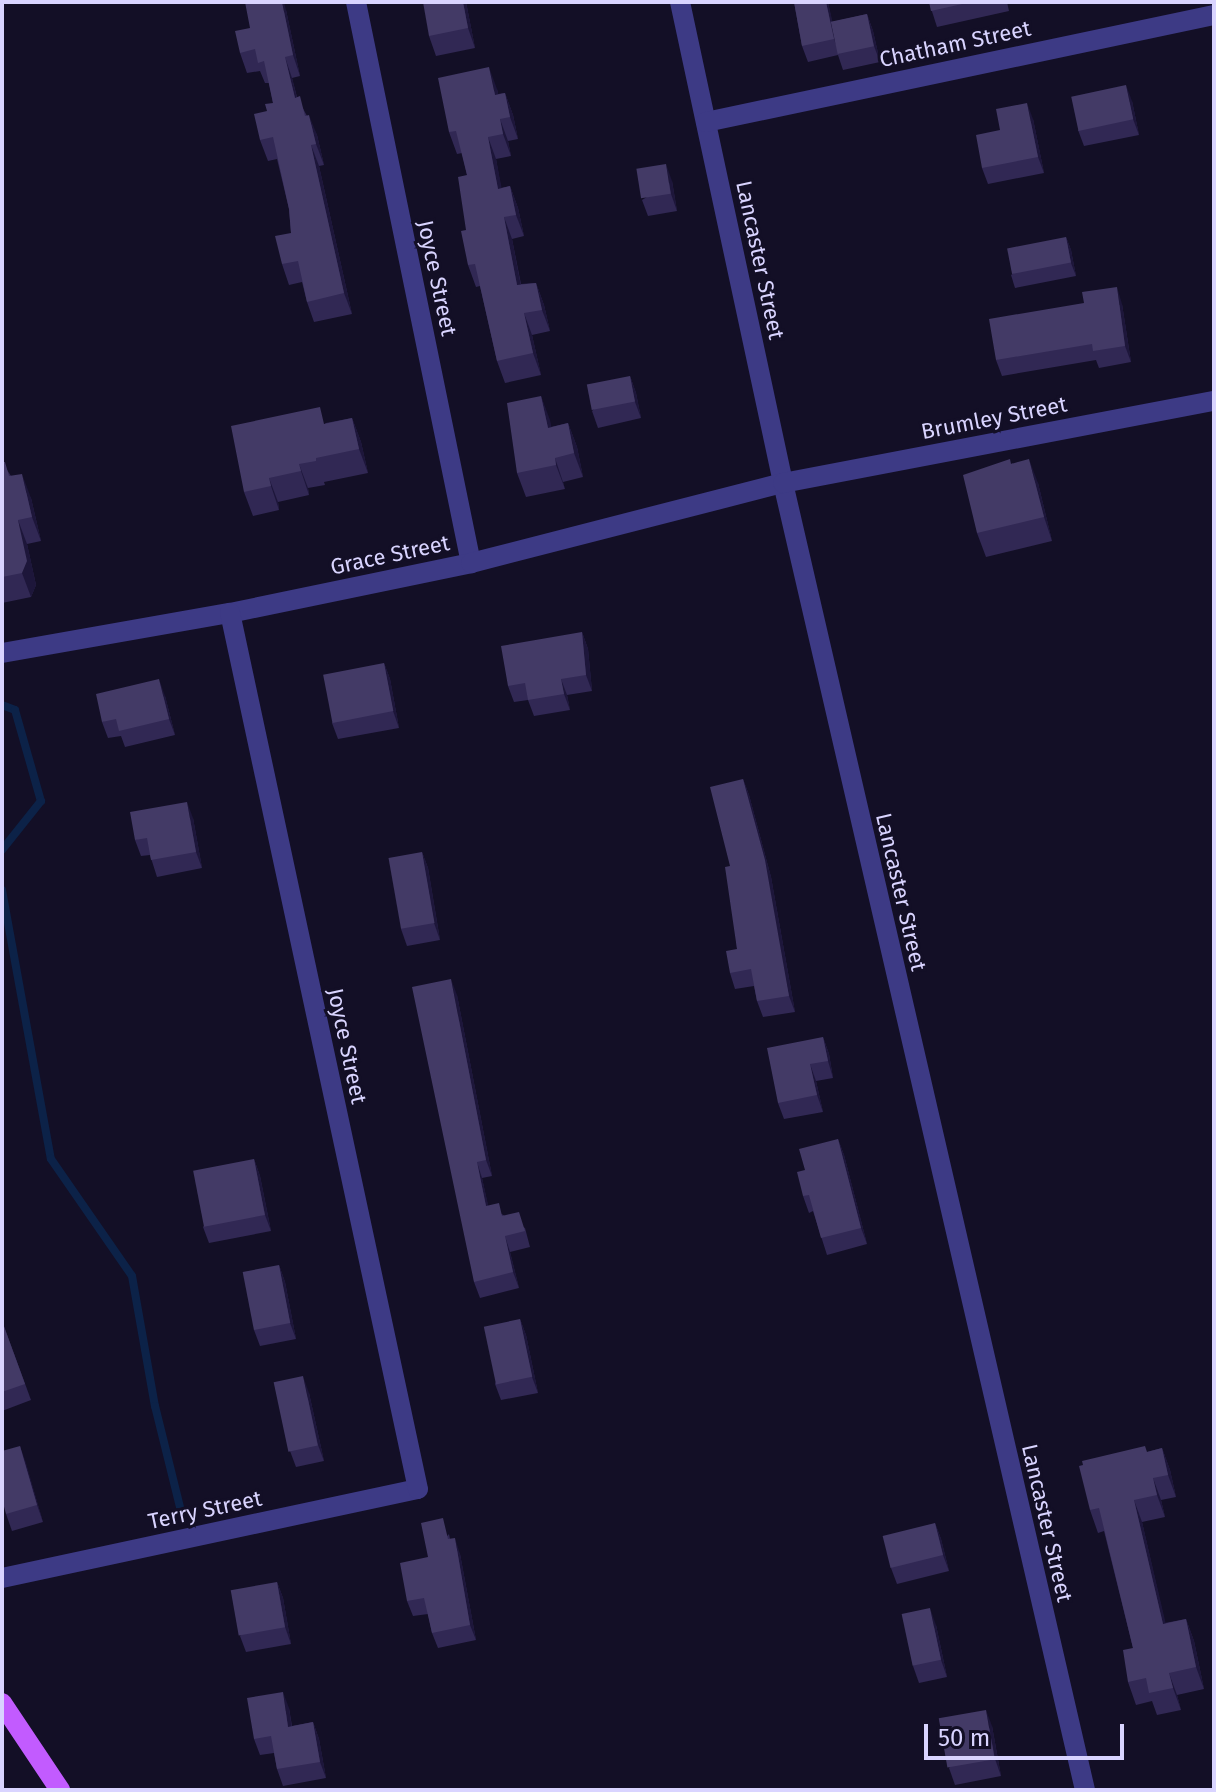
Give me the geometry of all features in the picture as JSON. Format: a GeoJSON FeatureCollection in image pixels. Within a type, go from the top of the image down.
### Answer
{"type":"FeatureCollection","features":[{"type":"Feature","properties":{"kind":"main road"},"geometry":{"type":"LineString","coordinates":[[2,1703],[60,1790]]}},
{"type":"Feature","properties":{"kind":"street","name":"Joyce Street"},"geometry":{"type":"LineString","coordinates":[[356,2],[471,563]]}},
{"type":"Feature","properties":{"kind":"street","name":"Lancaster Street"},"geometry":{"type":"LineString","coordinates":[[680,2],[783,483],[1085,1790]]}},
{"type":"Feature","properties":{"kind":"street","name":"Chatham Street"},"geometry":{"type":"LineString","coordinates":[[706,122],[1214,15]]}},
{"type":"Feature","properties":{"kind":"street","name":"Brumley Street"},"geometry":{"type":"LineString","coordinates":[[783,483],[1214,401]]}},
{"type":"Feature","properties":{"kind":"street","name":"Grace Street"},"geometry":{"type":"LineString","coordinates":[[2,653],[230,613],[471,563],[783,483]]}},
{"type":"Feature","properties":{"kind":"street","name":"Joyce Street"},"geometry":{"type":"LineString","coordinates":[[230,613],[418,1489]]}},
{"type":"Feature","properties":{"kind":"street","name":"Terry Street"},"geometry":{"type":"LineString","coordinates":[[2,1578],[418,1489]]}},
{"type":"Feature","properties":{"kind":"building"},"geometry":{"type":"Polygon","coordinates":[[[245,2],[282,2],[293,55],[285,57],[295,98],[300,96],[305,116],[309,115],[316,144],[311,145],[344,293],[307,302],[298,261],[282,264],[275,236],[291,233],[289,209],[273,137],[260,140],[254,114],[267,111],[265,104],[273,103],[264,61],[258,63],[255,49],[240,53],[235,31],[250,28],[245,2]]]}},
{"type":"Feature","properties":{"kind":"building"},"geometry":{"type":"Polygon","coordinates":[[[423,2],[463,2],[468,28],[429,36],[423,2]]]}},
{"type":"Feature","properties":{"kind":"building"},"geometry":{"type":"Polygon","coordinates":[[[794,2],[826,2],[834,39],[802,46],[794,2]]]}},
{"type":"Feature","properties":{"kind":"building"},"geometry":{"type":"Polygon","coordinates":[[[929,2],[971,2],[931,11],[929,2]]]}},
{"type":"Feature","properties":{"kind":"building"},"geometry":{"type":"Polygon","coordinates":[[[867,14],[874,46],[838,54],[831,22],[867,14]]]}},
{"type":"Feature","properties":{"kind":"building"},"geometry":{"type":"Polygon","coordinates":[[[489,67],[495,95],[505,93],[510,117],[500,119],[503,134],[488,137],[498,189],[510,186],[516,215],[504,217],[517,285],[536,283],[542,310],[524,313],[533,353],[497,361],[475,264],[468,265],[461,231],[466,230],[458,177],[467,175],[456,131],[449,132],[438,78],[489,67]]]}},
{"type":"Feature","properties":{"kind":"building"},"geometry":{"type":"Polygon","coordinates":[[[1126,85],[1133,119],[1079,131],[1071,97],[1126,85]]]}},
{"type":"Feature","properties":{"kind":"building"},"geometry":{"type":"Polygon","coordinates":[[[1027,103],[1038,157],[982,168],[976,135],[1000,130],[996,109],[1027,103]]]}},
{"type":"Feature","properties":{"kind":"building"},"geometry":{"type":"Polygon","coordinates":[[[666,164],[671,194],[641,198],[636,169],[666,164]]]}},
{"type":"Feature","properties":{"kind":"building"},"geometry":{"type":"Polygon","coordinates":[[[1066,237],[1071,263],[1012,274],[1007,248],[1066,237]]]}},
{"type":"Feature","properties":{"kind":"building"},"geometry":{"type":"Polygon","coordinates":[[[1117,287],[1125,346],[1093,351],[1092,344],[996,360],[989,319],[1084,303],[1082,292],[1117,287]]]}},
{"type":"Feature","properties":{"kind":"building"},"geometry":{"type":"Polygon","coordinates":[[[630,376],[635,402],[592,410],[587,384],[630,376]]]}},
{"type":"Feature","properties":{"kind":"building"},"geometry":{"type":"Polygon","coordinates":[[[541,396],[548,428],[568,423],[574,453],[555,458],[556,465],[517,473],[507,403],[541,396]]]}},
{"type":"Feature","properties":{"kind":"building"},"geometry":{"type":"Polygon","coordinates":[[[320,407],[324,424],[352,418],[359,449],[299,464],[301,471],[269,478],[271,486],[244,492],[231,426],[320,407]]]}},
{"type":"Feature","properties":{"kind":"building"},"geometry":{"type":"Polygon","coordinates":[[[1010,459],[1011,464],[1029,459],[1044,517],[977,533],[963,475],[1010,459]]]}},
{"type":"Feature","properties":{"kind":"building"},"geometry":{"type":"Polygon","coordinates":[[[2,462],[5,462],[9,476],[22,474],[32,517],[18,520],[27,561],[22,573],[2,577],[2,462]]]}},
{"type":"Feature","properties":{"kind":"building"},"geometry":{"type":"Polygon","coordinates":[[[582,632],[586,675],[561,679],[564,694],[528,700],[525,683],[508,686],[501,646],[582,632]]]}},
{"type":"Feature","properties":{"kind":"building"},"geometry":{"type":"Polygon","coordinates":[[[384,663],[393,711],[332,723],[323,675],[384,663]]]}},
{"type":"Feature","properties":{"kind":"building"},"geometry":{"type":"Polygon","coordinates":[[[159,679],[169,719],[119,731],[116,719],[102,722],[96,694],[159,679]]]}},
{"type":"Feature","properties":{"kind":"building"},"geometry":{"type":"Polygon","coordinates":[[[743,779],[765,860],[789,996],[757,1001],[751,969],[730,973],[726,951],[737,949],[725,867],[730,866],[710,787],[743,779]]]}},
{"type":"Feature","properties":{"kind":"building"},"geometry":{"type":"Polygon","coordinates":[[[187,802],[196,852],[151,860],[147,838],[135,840],[130,812],[187,802]]]}},
{"type":"Feature","properties":{"kind":"building"},"geometry":{"type":"Polygon","coordinates":[[[422,852],[435,923],[401,929],[389,858],[422,852]]]}},
{"type":"Feature","properties":{"kind":"building"},"geometry":{"type":"Polygon","coordinates":[[[451,979],[486,1160],[477,1162],[486,1206],[499,1203],[502,1216],[519,1212],[525,1231],[505,1236],[513,1272],[474,1282],[412,987],[451,979]]]}},
{"type":"Feature","properties":{"kind":"building"},"geometry":{"type":"Polygon","coordinates":[[[823,1037],[828,1061],[810,1064],[817,1095],[778,1103],[767,1048],[823,1037]]]}},
{"type":"Feature","properties":{"kind":"building"},"geometry":{"type":"Polygon","coordinates":[[[838,1139],[861,1228],[821,1238],[809,1195],[803,1196],[797,1172],[805,1170],[799,1149],[838,1139]]]}},
{"type":"Feature","properties":{"kind":"building"},"geometry":{"type":"Polygon","coordinates":[[[254,1159],[265,1215],[204,1227],[193,1171],[254,1159]]]}},
{"type":"Feature","properties":{"kind":"building"},"geometry":{"type":"Polygon","coordinates":[[[279,1265],[290,1323],[254,1330],[243,1272],[279,1265]]]}},
{"type":"Feature","properties":{"kind":"building"},"geometry":{"type":"Polygon","coordinates":[[[520,1319],[532,1377],[496,1384],[484,1327],[520,1319]]]}},
{"type":"Feature","properties":{"kind":"building"},"geometry":{"type":"Polygon","coordinates":[[[2,1321],[25,1384],[2,1392],[2,1321]]]}},
{"type":"Feature","properties":{"kind":"building"},"geometry":{"type":"Polygon","coordinates":[[[303,1376],[318,1445],[288,1452],[274,1382],[303,1376]]]}},
{"type":"Feature","properties":{"kind":"building"},"geometry":{"type":"Polygon","coordinates":[[[20,1446],[37,1505],[6,1514],[2,1499],[2,1451],[20,1446]]]}},
{"type":"Feature","properties":{"kind":"building"},"geometry":{"type":"Polygon","coordinates":[[[1145,1446],[1147,1452],[1162,1448],[1168,1475],[1153,1478],[1157,1495],[1134,1500],[1163,1624],[1186,1619],[1196,1667],[1169,1673],[1173,1688],[1149,1693],[1146,1678],[1128,1682],[1123,1650],[1133,1648],[1099,1508],[1090,1510],[1079,1466],[1083,1465],[1082,1461],[1145,1446]]]}},
{"type":"Feature","properties":{"kind":"building"},"geometry":{"type":"Polygon","coordinates":[[[443,1518],[448,1539],[455,1538],[470,1625],[432,1633],[424,1598],[407,1601],[400,1563],[428,1557],[421,1523],[443,1518]]]}},
{"type":"Feature","properties":{"kind":"building"},"geometry":{"type":"Polygon","coordinates":[[[935,1523],[943,1555],[891,1568],[883,1536],[935,1523]]]}},
{"type":"Feature","properties":{"kind":"building"},"geometry":{"type":"Polygon","coordinates":[[[277,1582],[285,1627],[239,1635],[231,1590],[277,1582]]]}},
{"type":"Feature","properties":{"kind":"building"},"geometry":{"type":"Polygon","coordinates":[[[930,1608],[941,1660],[913,1666],[902,1614],[930,1608]]]}},
{"type":"Feature","properties":{"kind":"building"},"geometry":{"type":"Polygon","coordinates":[[[283,1692],[288,1727],[313,1722],[320,1762],[277,1769],[271,1736],[254,1739],[247,1698],[283,1692]]]}},
{"type":"Feature","properties":{"kind":"building"},"geometry":{"type":"Polygon","coordinates":[[[986,1710],[995,1759],[947,1768],[939,1718],[986,1710]]]}},
{"type":"Feature","properties":{"kind":"waterway"},"geometry":{"type":"LineString","coordinates":[[2,705],[15,710],[41,801],[2,850]]}},
{"type":"Feature","properties":{"kind":"waterway"},"geometry":{"type":"LineString","coordinates":[[2,890],[51,1159],[132,1276],[155,1406],[180,1507]]}}]}
